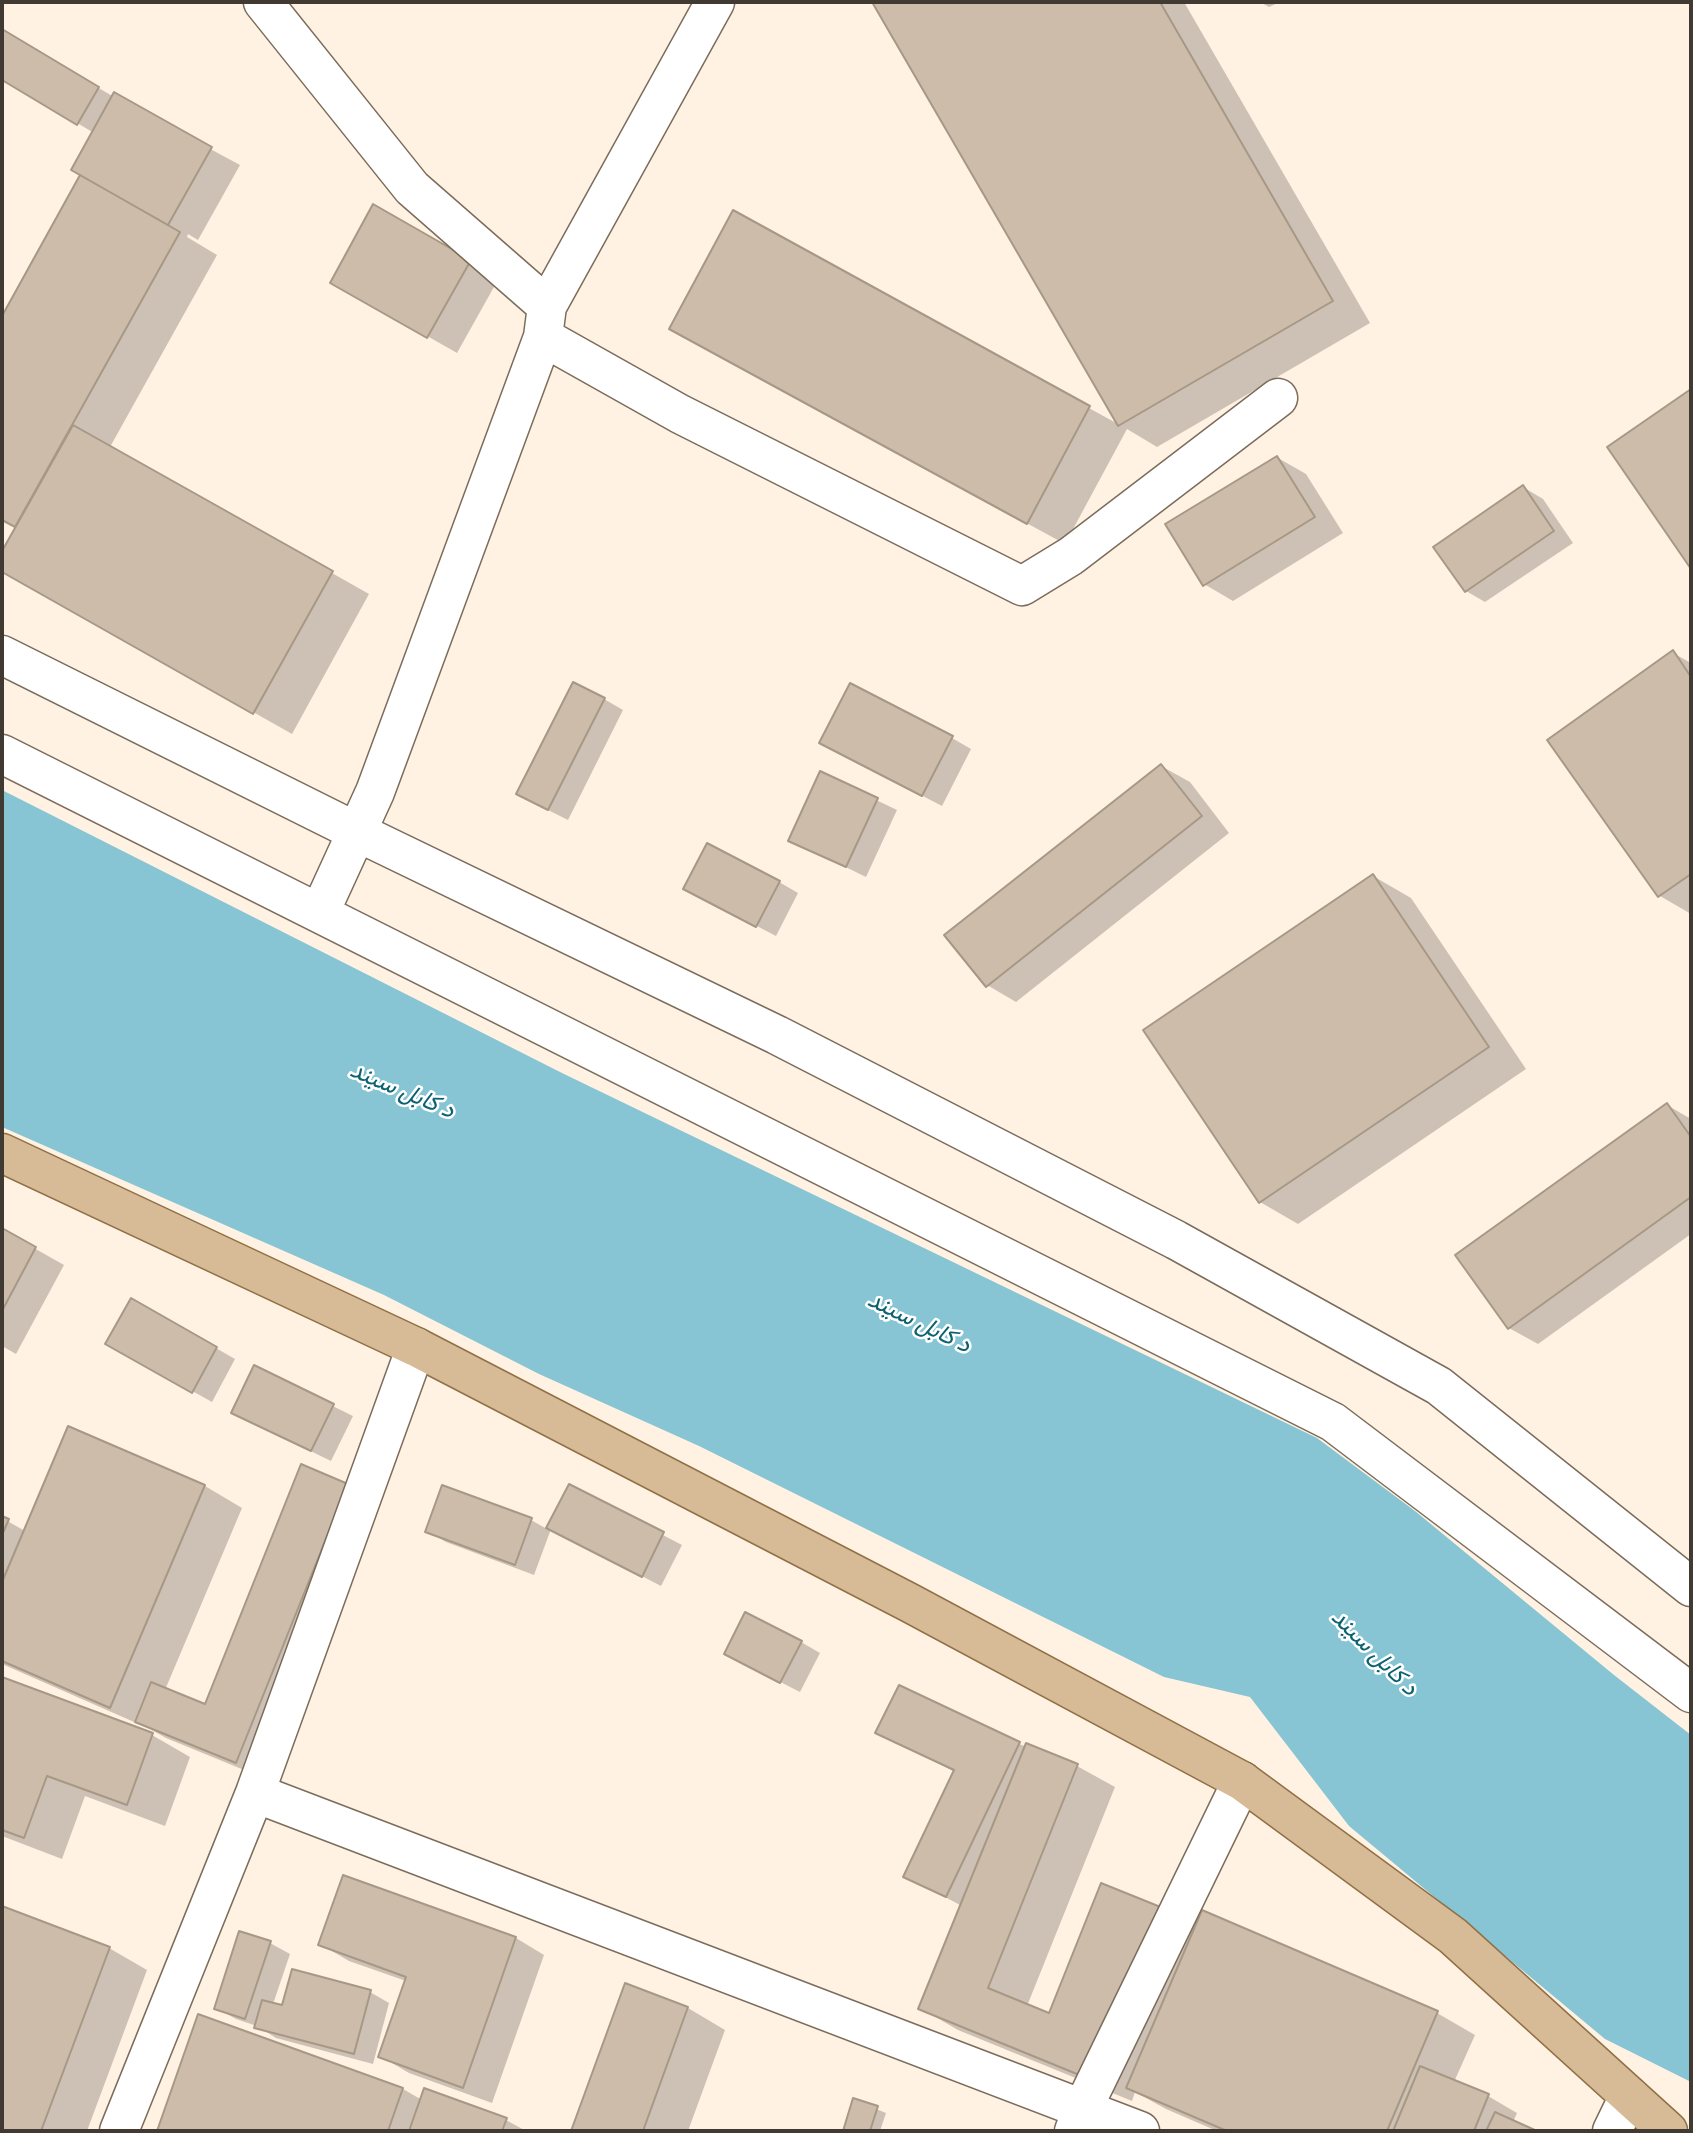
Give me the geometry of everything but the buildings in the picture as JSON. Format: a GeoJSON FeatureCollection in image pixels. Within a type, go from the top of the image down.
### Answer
{"type":"FeatureCollection","features":[{"type":"Feature","properties":{"kind":"main road"},"geometry":{"type":"LineString","coordinates":[[2,1153],[416,1347],[922,1610],[1242,1782],[1453,1936],[1668,2131]]}},
{"type":"Feature","properties":{"kind":"street"},"geometry":{"type":"LineString","coordinates":[[263,2],[412,188],[545,321],[680,414],[1022,586],[1071,556],[1278,398]]}},
{"type":"Feature","properties":{"kind":"street"},"geometry":{"type":"LineString","coordinates":[[320,912],[375,792],[545,321],[715,2]]}},
{"type":"Feature","properties":{"kind":"street"},"geometry":{"type":"LineString","coordinates":[[2,655],[839,1067],[1176,1240],[1439,1386],[1691,1587]]}},
{"type":"Feature","properties":{"kind":"street"},"geometry":{"type":"LineString","coordinates":[[2,754],[1333,1422],[1691,1693]]}},
{"type":"Feature","properties":{"kind":"street"},"geometry":{"type":"LineString","coordinates":[[119,2131],[255,1793],[416,1347]]}},
{"type":"Feature","properties":{"kind":"street"},"geometry":{"type":"LineString","coordinates":[[1078,2121],[1242,1782]]}},
{"type":"Feature","properties":{"kind":"street"},"geometry":{"type":"LineString","coordinates":[[255,1793],[1078,2121],[1140,2131]]}},
{"type":"Feature","properties":{"kind":"street"},"geometry":{"type":"LineString","coordinates":[[1612,2131],[1629,2096]]}},
{"type":"Feature","properties":{"kind":"water","name":"د کابل سيند"},"geometry":{"type":"Polygon","coordinates":[[[2,790],[562,1073],[1317,1438],[1415,1511],[1691,1735],[1691,2082],[1605,2039],[1349,1826],[1250,1697],[1164,1677],[699,1446],[539,1374],[384,1295],[2,1127],[2,790]]]}}]}
